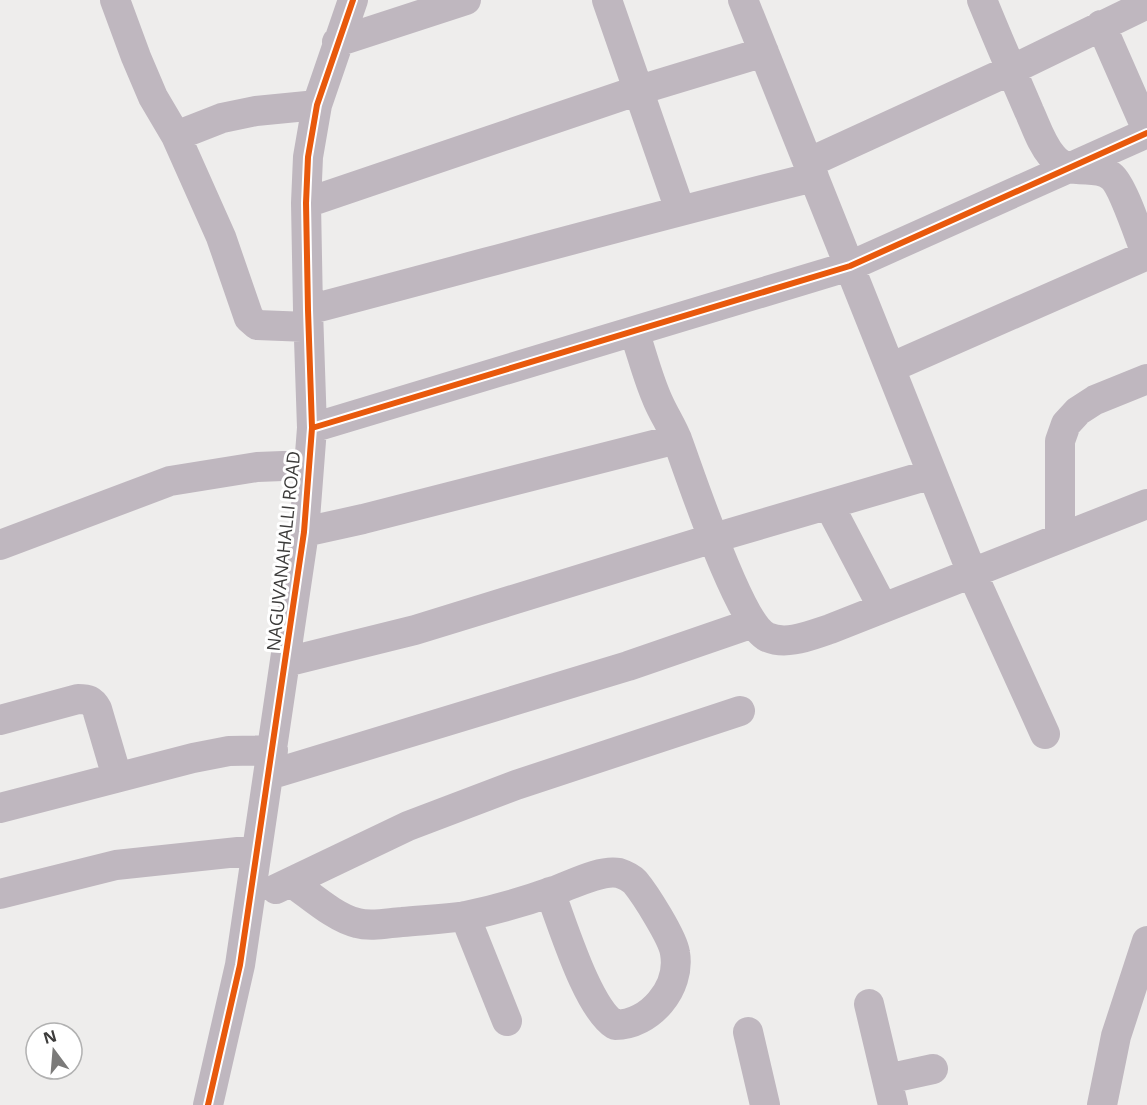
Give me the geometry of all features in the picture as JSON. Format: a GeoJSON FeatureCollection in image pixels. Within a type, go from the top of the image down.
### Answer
{"type":"FeatureCollection","features":[{"type":"Feature","properties":{"kind":"street"},"geometry":{"type":"LineString","coordinates":[[115,0],[153,97],[176,136],[221,237],[249,318],[257,325],[308,319],[488,263],[680,210],[811,170],[1147,4]]}},
{"type":"Feature","properties":{"kind":"street","name":"NAGUVANAHALLI ROAD"},"geometry":{"type":"LineString","coordinates":[[208,1105],[240,965],[304,532],[312,429],[306,202],[308,157],[317,105],[353,0]]}},
{"type":"Feature","properties":{"kind":"street"},"geometry":{"type":"LineString","coordinates":[[337,42],[466,0]]}},
{"type":"Feature","properties":{"kind":"street"},"geometry":{"type":"LineString","coordinates":[[607,0],[680,210]]}},
{"type":"Feature","properties":{"kind":"street"},"geometry":{"type":"LineString","coordinates":[[743,0],[972,573],[1045,734]]}},
{"type":"Feature","properties":{"kind":"street"},"geometry":{"type":"LineString","coordinates":[[890,368],[1147,255],[1121,191],[1111,176],[1059,165],[1047,149],[982,0]]}},
{"type":"Feature","properties":{"kind":"street"},"geometry":{"type":"LineString","coordinates":[[312,429],[850,266],[1147,132],[1101,25]]}},
{"type":"Feature","properties":{"kind":"street"},"geometry":{"type":"LineString","coordinates":[[306,202],[639,90],[764,52]]}},
{"type":"Feature","properties":{"kind":"street"},"geometry":{"type":"LineString","coordinates":[[176,136],[233,115],[317,105]]}},
{"type":"Feature","properties":{"kind":"street"},"geometry":{"type":"LineString","coordinates":[[634,331],[657,399],[677,439],[734,586],[753,623],[767,637],[784,641],[799,639],[830,629],[1147,504]]}},
{"type":"Feature","properties":{"kind":"street"},"geometry":{"type":"LineString","coordinates":[[1060,538],[1060,441],[1066,424],[1078,411],[1095,400],[1147,379]]}},
{"type":"Feature","properties":{"kind":"street"},"geometry":{"type":"LineString","coordinates":[[304,532],[677,439]]}},
{"type":"Feature","properties":{"kind":"street"},"geometry":{"type":"LineString","coordinates":[[0,545],[170,481],[257,467],[309,465]]}},
{"type":"Feature","properties":{"kind":"street"},"geometry":{"type":"LineString","coordinates":[[286,662],[415,630],[932,474]]}},
{"type":"Feature","properties":{"kind":"street"},"geometry":{"type":"LineString","coordinates":[[829,505],[883,608]]}},
{"type":"Feature","properties":{"kind":"street"},"geometry":{"type":"LineString","coordinates":[[0,808],[117,777],[229,751],[271,762],[628,666],[753,623]]}},
{"type":"Feature","properties":{"kind":"street"},"geometry":{"type":"LineString","coordinates":[[0,720],[78,699],[89,699],[97,709],[117,777]]}},
{"type":"Feature","properties":{"kind":"street"},"geometry":{"type":"LineString","coordinates":[[249,902],[408,826],[516,785],[740,711]]}},
{"type":"Feature","properties":{"kind":"street"},"geometry":{"type":"LineString","coordinates":[[0,894],[116,865],[257,850]]}},
{"type":"Feature","properties":{"kind":"street"},"geometry":{"type":"LineString","coordinates":[[291,882],[340,916],[357,923],[372,924],[465,916],[550,892],[608,872],[626,875],[633,880],[660,923],[675,953],[676,965],[664,999],[650,1013],[634,1021],[615,1025],[599,1010],[588,990],[550,892]]}},
{"type":"Feature","properties":{"kind":"street"},"geometry":{"type":"LineString","coordinates":[[465,916],[507,1021]]}},
{"type":"Feature","properties":{"kind":"street"},"geometry":{"type":"LineString","coordinates":[[1101,1105],[1116,1036],[1147,942]]}},
{"type":"Feature","properties":{"kind":"street"},"geometry":{"type":"LineString","coordinates":[[869,1004],[890,1092],[933,1069]]}},
{"type":"Feature","properties":{"kind":"street"},"geometry":{"type":"LineString","coordinates":[[748,1032],[765,1105]]}},
{"type":"Feature","properties":{"kind":"cycle path"},"geometry":{"type":"LineString","coordinates":[[208,1105],[240,965],[304,532],[312,428],[306,203],[308,157],[317,105],[353,0]]}},
{"type":"Feature","properties":{"kind":"cycle path"},"geometry":{"type":"LineString","coordinates":[[312,428],[850,266],[1147,133]]}}]}
